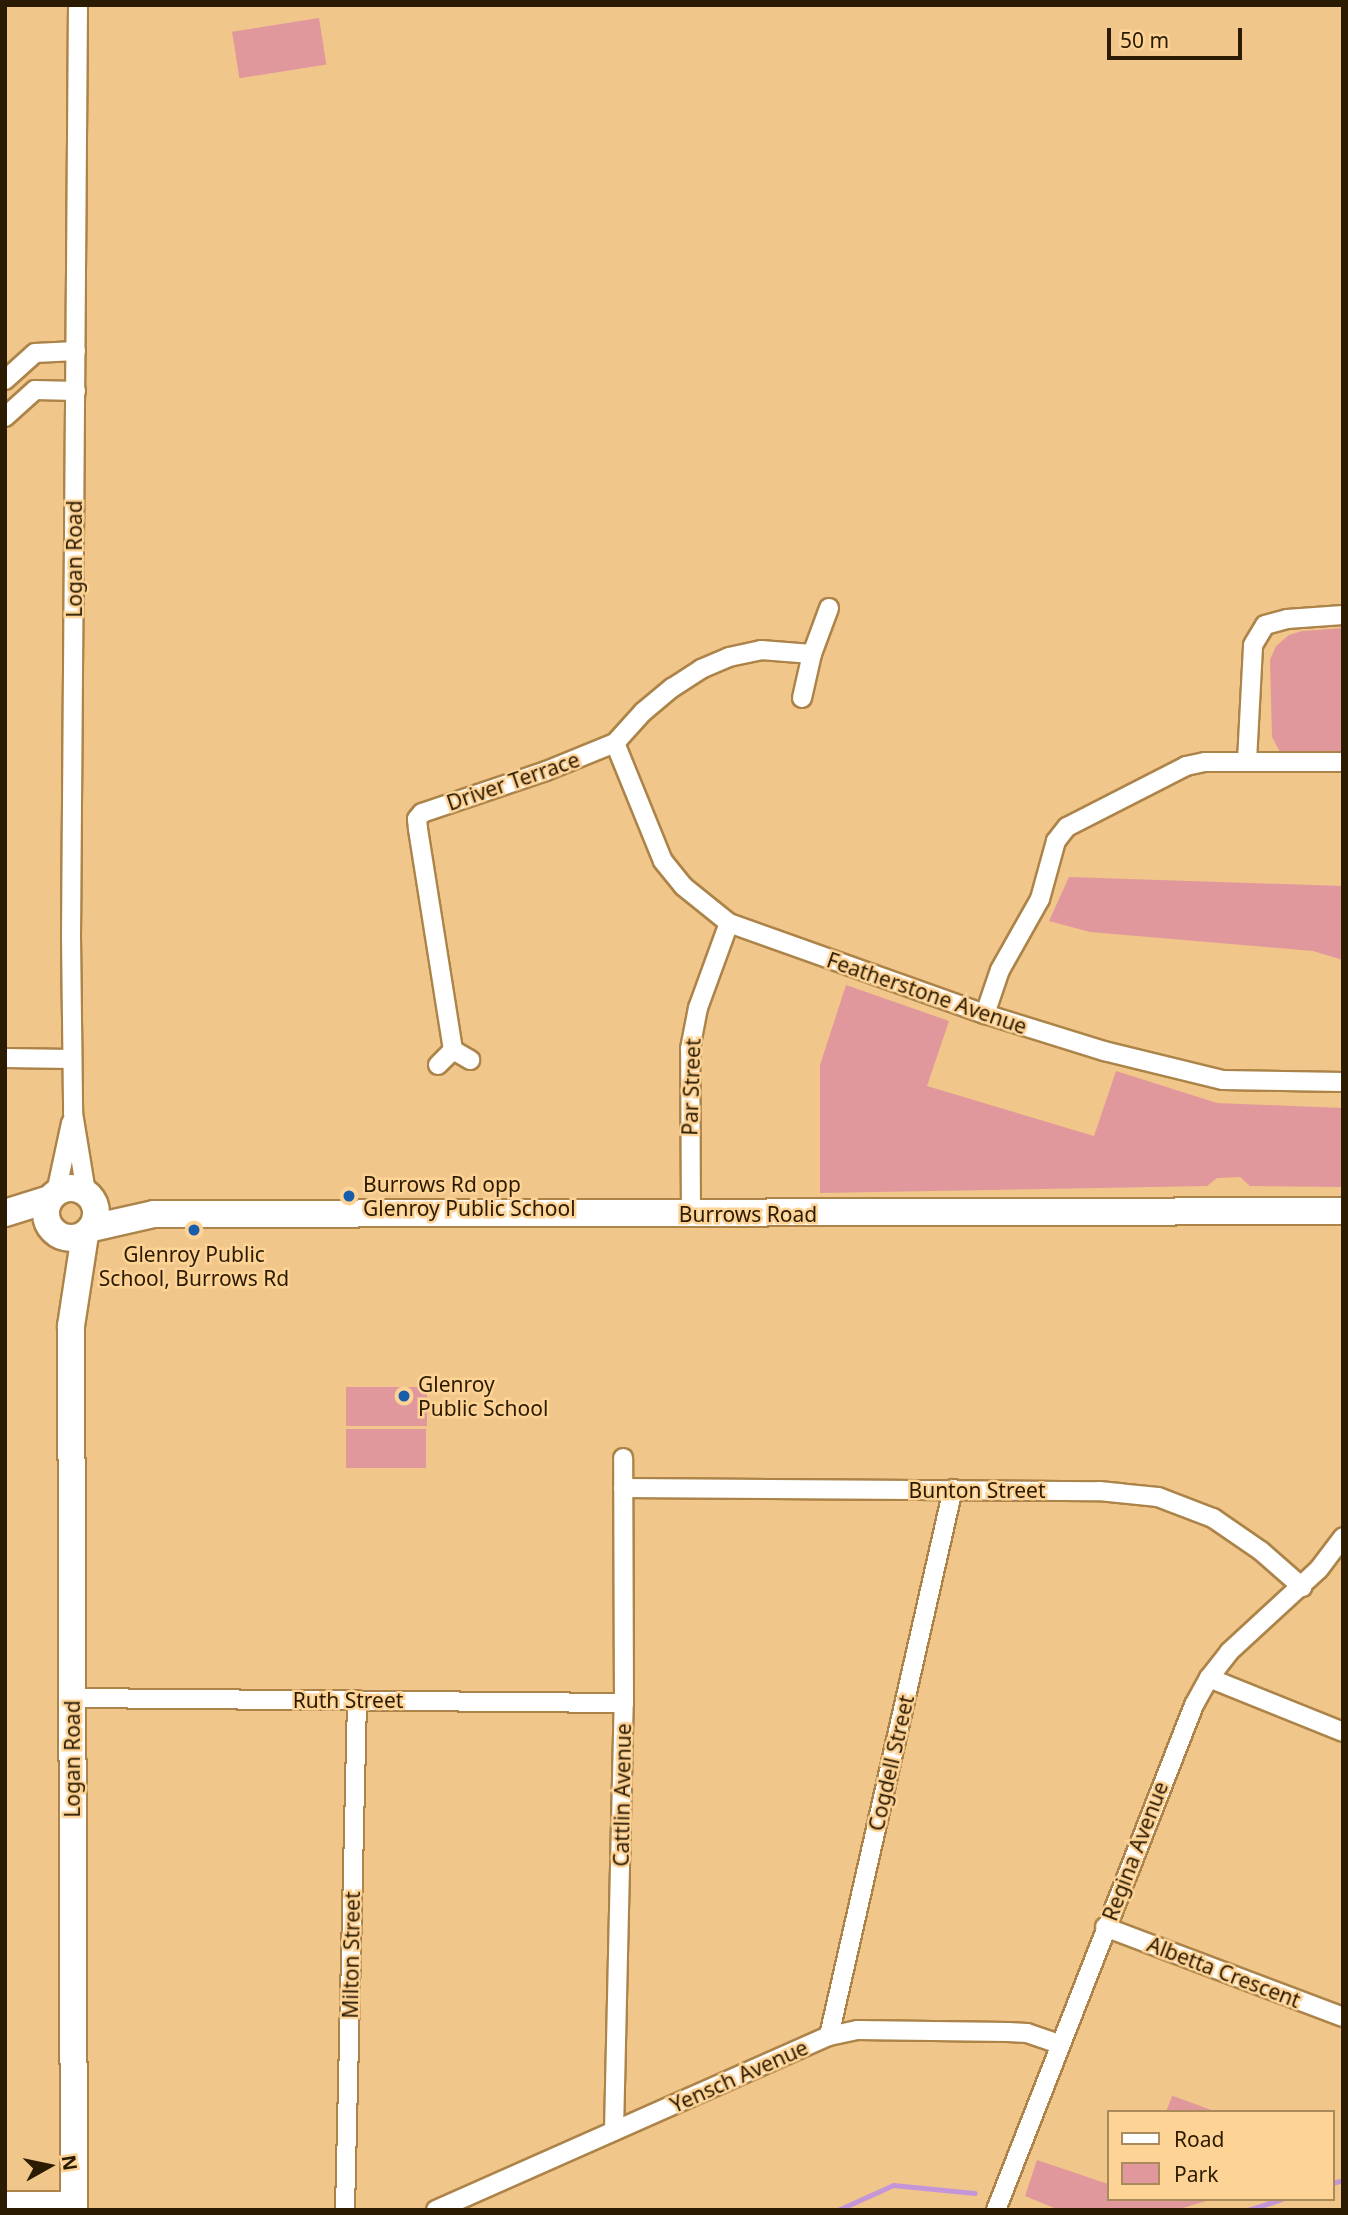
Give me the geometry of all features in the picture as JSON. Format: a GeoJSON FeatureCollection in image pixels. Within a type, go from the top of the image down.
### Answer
{"type":"FeatureCollection","features":[{"type":"Feature","properties":{"kind":"main road"},"geometry":{"type":"LineString","coordinates":[[71,1188],[90,1197],[97,1214],[72,1231],[46,1213],[53,1196],[71,1188]]}},
{"type":"Feature","properties":{"kind":"main road","name":"Burrows Road"},"geometry":{"type":"LineString","coordinates":[[5,1215],[53,1196]]}},
{"type":"Feature","properties":{"kind":"main road","name":"Burrows Road"},"geometry":{"type":"LineString","coordinates":[[90,1197],[154,1214]]}},
{"type":"Feature","properties":{"kind":"main road","name":"Burrows Road"},"geometry":{"type":"LineString","coordinates":[[5,1215],[72,1231],[154,1214],[691,1215],[1343,1211]]}},
{"type":"Feature","properties":{"kind":"main road","name":"Logan Road"},"geometry":{"type":"LineString","coordinates":[[72,1231],[74,2207]]}},
{"type":"Feature","properties":{"kind":"main road"},"geometry":{"type":"LineString","coordinates":[[5,2205],[74,2207]]}},
{"type":"Feature","properties":{"kind":"street","name":"Logan Road"},"geometry":{"type":"LineString","coordinates":[[78,5],[72,1059],[73,1113],[90,1197]]}},
{"type":"Feature","properties":{"kind":"street"},"geometry":{"type":"LineString","coordinates":[[5,380],[35,353],[76,351]]}},
{"type":"Feature","properties":{"kind":"street"},"geometry":{"type":"LineString","coordinates":[[5,416],[35,390],[76,391]]}},
{"type":"Feature","properties":{"kind":"street"},"geometry":{"type":"LineString","coordinates":[[802,698],[812,654],[829,608]]}},
{"type":"Feature","properties":{"kind":"street"},"geometry":{"type":"LineString","coordinates":[[1247,761],[1253,645],[1265,625],[1287,619],[1343,615]]}},
{"type":"Feature","properties":{"kind":"street","name":"Driver Terrace"},"geometry":{"type":"LineString","coordinates":[[453,1050],[417,819],[430,810],[546,771],[615,743],[643,712],[701,669],[729,657],[761,650],[812,654]]}},
{"type":"Feature","properties":{"kind":"street","name":"Featherstone Avenue"},"geometry":{"type":"LineString","coordinates":[[615,743],[663,861],[683,886],[729,923],[985,1014],[1104,1051],[1223,1080],[1343,1082]]}},
{"type":"Feature","properties":{"kind":"street"},"geometry":{"type":"LineString","coordinates":[[985,1014],[1000,970],[1040,899],[1056,841],[1068,827],[1186,766],[1247,761],[1343,762]]}},
{"type":"Feature","properties":{"kind":"street","name":"Par Street"},"geometry":{"type":"LineString","coordinates":[[691,1215],[690,1049],[698,1008],[729,923]]}},
{"type":"Feature","properties":{"kind":"street"},"geometry":{"type":"LineString","coordinates":[[438,1065],[453,1050],[470,1060]]}},
{"type":"Feature","properties":{"kind":"street"},"geometry":{"type":"LineString","coordinates":[[5,1058],[72,1059]]}},
{"type":"Feature","properties":{"kind":"street","name":"Logan Road"},"geometry":{"type":"LineString","coordinates":[[53,1196],[73,1113]]}},
{"type":"Feature","properties":{"kind":"street","name":"Cattlin Avenue"},"geometry":{"type":"LineString","coordinates":[[614,2131],[624,1703],[623,1458]]}},
{"type":"Feature","properties":{"kind":"street","name":"Bunton Street"},"geometry":{"type":"LineString","coordinates":[[623,1489],[1099,1491],[1158,1497],[1213,1518],[1261,1551],[1302,1587]]}},
{"type":"Feature","properties":{"kind":"street","name":"Cogdell Street"},"geometry":{"type":"LineString","coordinates":[[829,2036],[953,1489]]}},
{"type":"Feature","properties":{"kind":"street","name":"Regina Avenue"},"geometry":{"type":"LineString","coordinates":[[996,2210],[1181,1734],[1209,1678],[1246,1637],[1302,1587],[1343,1537]]}},
{"type":"Feature","properties":{"kind":"street"},"geometry":{"type":"LineString","coordinates":[[1209,1678],[1343,1732]]}},
{"type":"Feature","properties":{"kind":"street","name":"Ruth Street"},"geometry":{"type":"LineString","coordinates":[[72,1698],[624,1703]]}},
{"type":"Feature","properties":{"kind":"street","name":"Milton Street"},"geometry":{"type":"LineString","coordinates":[[345,2210],[357,1700]]}},
{"type":"Feature","properties":{"kind":"street","name":"Albetta Crescent"},"geometry":{"type":"LineString","coordinates":[[1105,1927],[1343,2017]]}},
{"type":"Feature","properties":{"kind":"street","name":"Yensch Avenue"},"geometry":{"type":"LineString","coordinates":[[436,2210],[829,2036],[857,2029],[1009,2032],[1027,2033],[1059,2044]]}},
{"type":"Feature","properties":{"kind":"green space"},"geometry":{"type":"Polygon","coordinates":[[[319,18],[326,64],[239,78],[232,32],[319,18]]]}},
{"type":"Feature","properties":{"kind":"green space"},"geometry":{"type":"Polygon","coordinates":[[[1343,628],[1343,761],[1282,756],[1272,737],[1270,660],[1276,646],[1289,635],[1302,631],[1343,628]]]}},
{"type":"Feature","properties":{"kind":"green space"},"geometry":{"type":"Polygon","coordinates":[[[1069,877],[1343,886],[1343,960],[1313,951],[1090,932],[1049,921],[1069,877]]]}},
{"type":"Feature","properties":{"kind":"green space"},"geometry":{"type":"Polygon","coordinates":[[[846,985],[949,1021],[927,1086],[1094,1136],[1116,1071],[1217,1103],[1343,1108],[1343,1187],[1250,1186],[1240,1177],[1217,1178],[1207,1186],[820,1193],[820,1065],[846,985]]]}},
{"type":"Feature","properties":{"kind":"green space"},"geometry":{"type":"Polygon","coordinates":[[[346,1387],[427,1387],[427,1426],[346,1426],[346,1387]]]}},
{"type":"Feature","properties":{"kind":"green space"},"geometry":{"type":"Polygon","coordinates":[[[346,1429],[426,1429],[426,1468],[346,1468],[346,1429]]]}},
{"type":"Feature","properties":{"kind":"green space"},"geometry":{"type":"Polygon","coordinates":[[[1173,2096],[1212,2110],[1167,2110],[1173,2096]]]}},
{"type":"Feature","properties":{"kind":"green space"},"geometry":{"type":"Polygon","coordinates":[[[1037,2160],[1106,2183],[1106,2201],[1206,2201],[1176,2210],[1059,2210],[1025,2196],[1037,2160]]]}},
{"type":"Feature","properties":{"kind":"waterway"},"geometry":{"type":"LineString","coordinates":[[1334,2182],[1343,2180]]}},
{"type":"Feature","properties":{"kind":"waterway"},"geometry":{"type":"LineString","coordinates":[[838,2210],[893,2185],[975,2193]]}},
{"type":"Feature","properties":{"kind":"waterway"},"geometry":{"type":"LineString","coordinates":[[1248,2210],[1276,2201]]}},
{"type":"Feature","properties":{"kind":"place","name":"Burrows Rd opp Glenroy Public School"},"geometry":{"type":"Point","coordinates":[349,1196]}},
{"type":"Feature","properties":{"kind":"place","name":"Glenroy Public School, Burrows Rd"},"geometry":{"type":"Point","coordinates":[194,1230]}},
{"type":"Feature","properties":{"kind":"place","name":"Glenroy Public School"},"geometry":{"type":"Point","coordinates":[404,1396]}}]}
